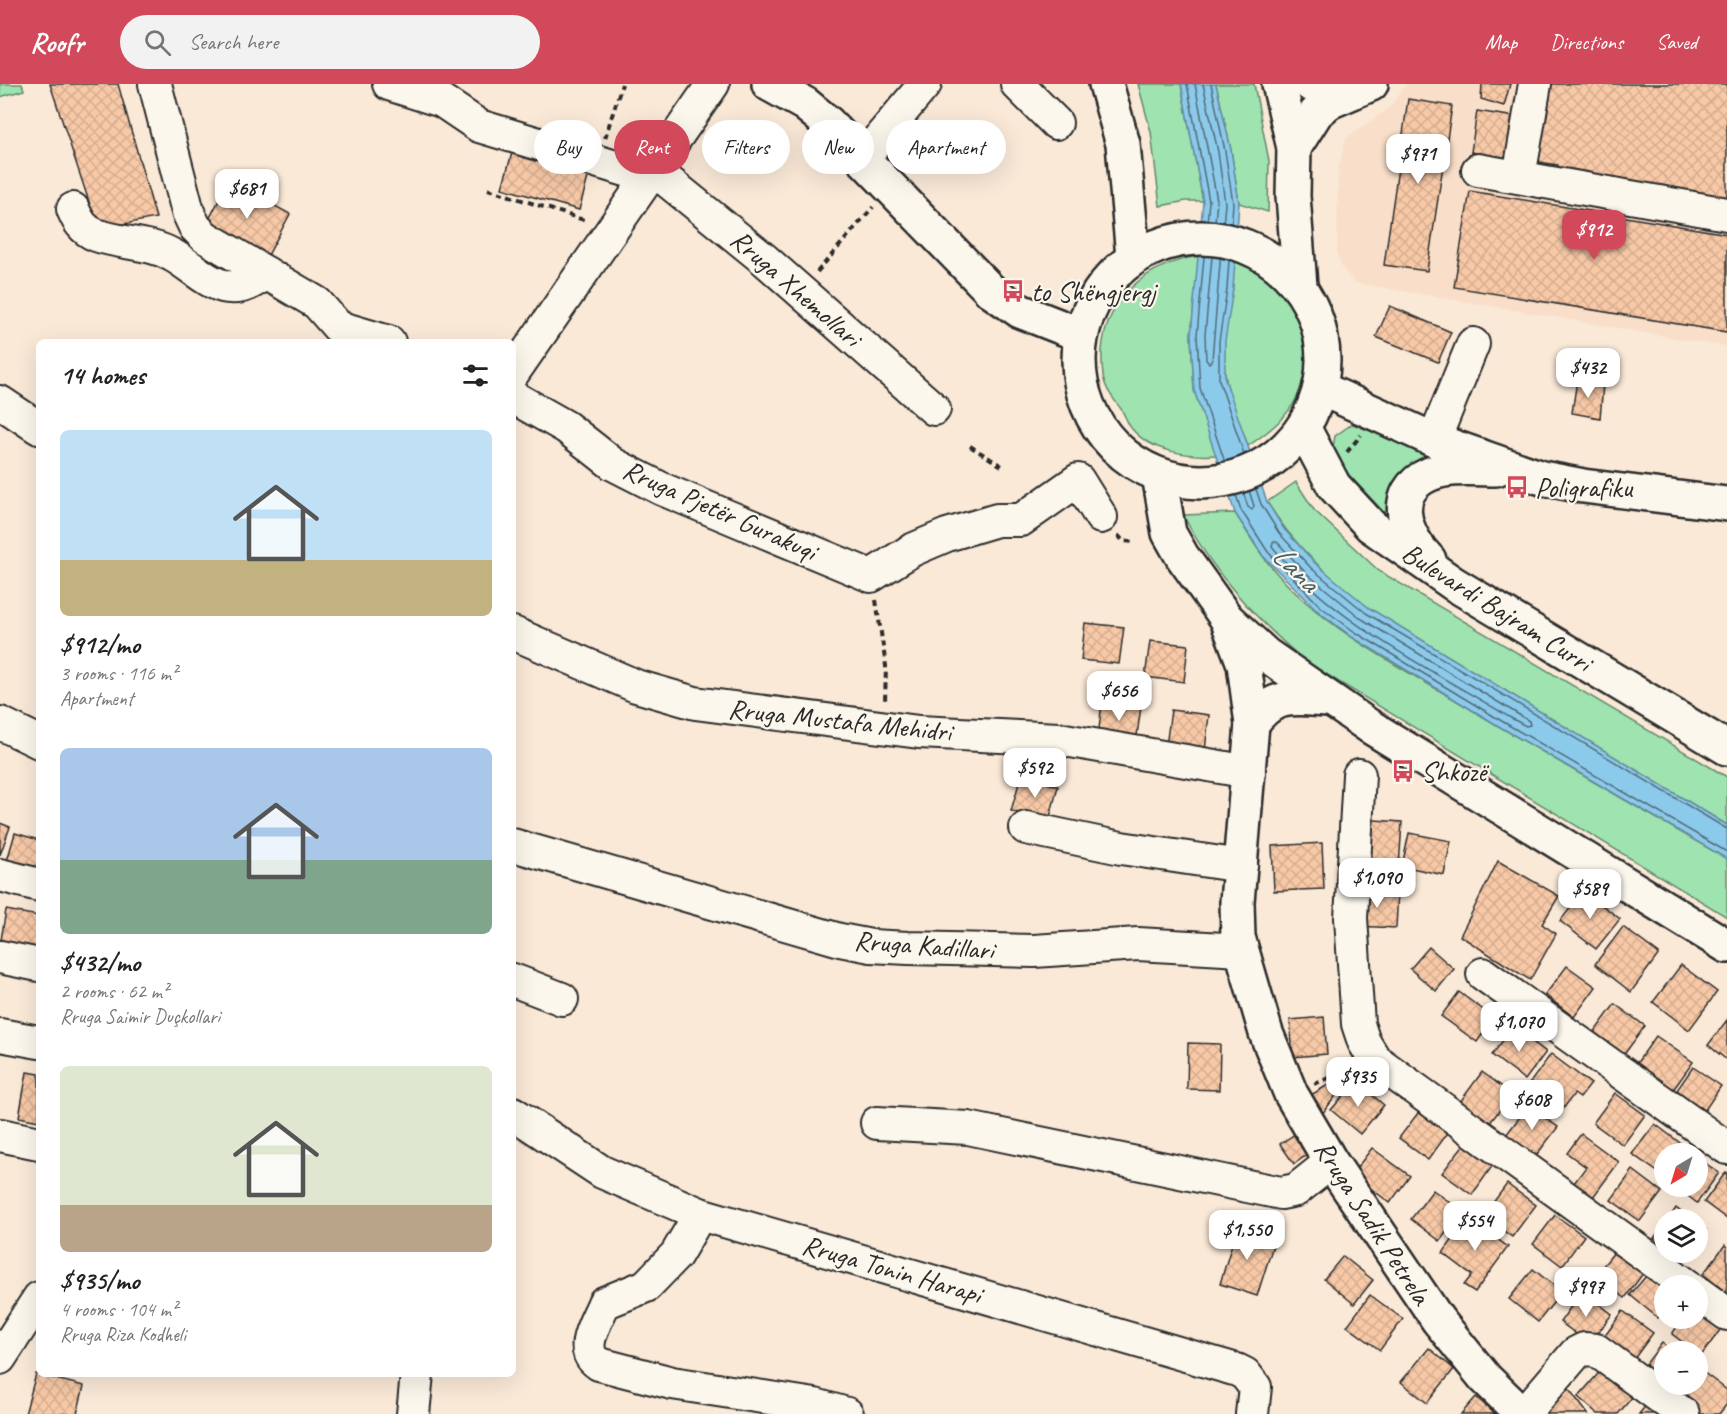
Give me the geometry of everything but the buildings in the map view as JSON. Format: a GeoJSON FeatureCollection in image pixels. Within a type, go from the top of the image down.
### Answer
{"type":"FeatureCollection","features":[{"type":"Feature","properties":{"kind":"main road"},"geometry":{"type":"LineString","coordinates":[[769,84],[816,113],[823,120]]}},
{"type":"Feature","properties":{"kind":"main road"},"geometry":{"type":"LineString","coordinates":[[1106,84],[1123,144],[1133,257]]}},
{"type":"Feature","properties":{"kind":"main road"},"geometry":{"type":"LineString","coordinates":[[1279,84],[1294,148],[1293,196],[1300,286],[1318,325],[1323,345],[1322,389],[1304,427],[1281,453],[1242,475],[1216,482],[1198,482],[1159,475],[1133,462],[1110,443],[1093,419],[1080,380],[1078,363],[1081,335],[1094,303],[1109,278],[1133,257],[1175,240],[1220,239],[1242,244],[1263,254],[1300,286]]}},
{"type":"Feature","properties":{"kind":"main road"},"geometry":{"type":"LineString","coordinates":[[1310,84],[1360,88]]}},
{"type":"Feature","properties":{"kind":"main road"},"geometry":{"type":"LineString","coordinates":[[1294,148],[1316,113],[1360,88]]}},
{"type":"Feature","properties":{"kind":"main road"},"geometry":{"type":"LineString","coordinates":[[874,171],[991,291],[1020,311],[1081,335]]}},
{"type":"Feature","properties":{"kind":"main road"},"geometry":{"type":"LineString","coordinates":[[1322,389],[1434,440],[1561,483],[1727,504]]}},
{"type":"Feature","properties":{"kind":"main road","name":"Bulevardi Bajram Curri"},"geometry":{"type":"LineString","coordinates":[[1304,427],[1330,480],[1351,507],[1371,526],[1454,584],[1727,748]]}},
{"type":"Feature","properties":{"kind":"main road"},"geometry":{"type":"LineString","coordinates":[[1454,584],[1417,548],[1409,535],[1406,527],[1407,499],[1420,480],[1431,474],[1513,468]]}},
{"type":"Feature","properties":{"kind":"main road"},"geometry":{"type":"LineString","coordinates":[[1159,475],[1169,533],[1206,594],[1227,619],[1265,654],[1331,700],[1588,863],[1727,946]]}},
{"type":"Feature","properties":{"kind":"main road","name":"Rruga Sadik Petrela"},"geometry":{"type":"LineString","coordinates":[[1227,619],[1244,664],[1252,724],[1237,921],[1241,950],[1266,1033],[1292,1094],[1331,1162],[1438,1320],[1485,1377],[1523,1414]]}},
{"type":"Feature","properties":{"kind":"main road"},"geometry":{"type":"LineString","coordinates":[[1252,724],[1266,705],[1282,699],[1331,700]]}},
{"type":"Feature","properties":{"kind":"street"},"geometry":{"type":"LineString","coordinates":[[155,84],[188,212],[195,227],[217,245],[317,303],[336,334],[368,339]]}},
{"type":"Feature","properties":{"kind":"street"},"geometry":{"type":"LineString","coordinates":[[389,84],[442,101],[456,95],[479,126],[534,143]]}},
{"type":"Feature","properties":{"kind":"street"},"geometry":{"type":"LineString","coordinates":[[689,120],[713,84]]}},
{"type":"Feature","properties":{"kind":"street"},"geometry":{"type":"LineString","coordinates":[[874,145],[925,84]]}},
{"type":"Feature","properties":{"kind":"street"},"geometry":{"type":"LineString","coordinates":[[1017,84],[1056,123]]}},
{"type":"Feature","properties":{"kind":"street"},"geometry":{"type":"LineString","coordinates":[[1519,177],[1535,84]]}},
{"type":"Feature","properties":{"kind":"street"},"geometry":{"type":"LineString","coordinates":[[1478,170],[1727,214]]}},
{"type":"Feature","properties":{"kind":"street"},"geometry":{"type":"LineString","coordinates":[[516,369],[652,174]]}},
{"type":"Feature","properties":{"kind":"street","name":"Rruga Xhemollari"},"geometry":{"type":"LineString","coordinates":[[652,174],[801,290],[934,409]]}},
{"type":"Feature","properties":{"kind":"street"},"geometry":{"type":"LineString","coordinates":[[73,209],[79,223],[95,235],[154,247],[172,255],[211,281],[227,287],[238,287],[253,282],[266,273]]}},
{"type":"Feature","properties":{"kind":"street"},"geometry":{"type":"LineString","coordinates":[[1434,440],[1473,344]]}},
{"type":"Feature","properties":{"kind":"street","name":"Rruga Pjetër Gurakuqi"},"geometry":{"type":"LineString","coordinates":[[516,399],[566,427],[613,464],[662,489],[871,576],[893,561],[947,535],[998,520],[1021,520],[1078,480],[1101,517]]}},
{"type":"Feature","properties":{"kind":"street"},"geometry":{"type":"LineString","coordinates":[[0,402],[36,426]]}},
{"type":"Feature","properties":{"kind":"street","name":"Rruga Mustafa Mehidri"},"geometry":{"type":"LineString","coordinates":[[516,634],[636,686],[695,703],[929,733],[1059,739],[1249,772]]}},
{"type":"Feature","properties":{"kind":"street"},"geometry":{"type":"LineString","coordinates":[[0,723],[36,741]]}},
{"type":"Feature","properties":{"kind":"street"},"geometry":{"type":"LineString","coordinates":[[1359,775],[1351,918],[1358,1024],[1364,1042],[1375,1060],[1673,1275]]}},
{"type":"Feature","properties":{"kind":"street"},"geometry":{"type":"LineString","coordinates":[[1026,828],[1121,848],[1240,866]]}},
{"type":"Feature","properties":{"kind":"street","name":"Rruga Kadillari"},"geometry":{"type":"LineString","coordinates":[[516,846],[840,940],[872,946],[1034,951],[1138,944],[1241,950]]}},
{"type":"Feature","properties":{"kind":"street"},"geometry":{"type":"LineString","coordinates":[[0,875],[36,884]]}},
{"type":"Feature","properties":{"kind":"street"},"geometry":{"type":"LineString","coordinates":[[0,957],[36,964]]}},
{"type":"Feature","properties":{"kind":"street"},"geometry":{"type":"LineString","coordinates":[[1483,974],[1727,1148]]}},
{"type":"Feature","properties":{"kind":"street"},"geometry":{"type":"LineString","coordinates":[[516,981],[562,999]]}},
{"type":"Feature","properties":{"kind":"street"},"geometry":{"type":"LineString","coordinates":[[0,1035],[36,1041]]}},
{"type":"Feature","properties":{"kind":"street","name":"Rruga Tonin Harapi"},"geometry":{"type":"LineString","coordinates":[[516,1115],[602,1172],[700,1214],[1238,1370],[1245,1374],[1255,1387],[1252,1414]]}},
{"type":"Feature","properties":{"kind":"street"},"geometry":{"type":"LineString","coordinates":[[877,1123],[968,1128],[1281,1193],[1296,1190],[1331,1162]]}},
{"type":"Feature","properties":{"kind":"street"},"geometry":{"type":"LineString","coordinates":[[0,1135],[36,1142]]}},
{"type":"Feature","properties":{"kind":"street"},"geometry":{"type":"LineString","coordinates":[[700,1214],[676,1255],[646,1286],[604,1303],[587,1344],[590,1356],[599,1364],[672,1383],[815,1405],[848,1414]]}},
{"type":"Feature","properties":{"kind":"street"},"geometry":{"type":"LineString","coordinates":[[1708,1300],[1727,1314]]}},
{"type":"Feature","properties":{"kind":"street"},"geometry":{"type":"LineString","coordinates":[[0,1358],[36,1303]]}},
{"type":"Feature","properties":{"kind":"street"},"geometry":{"type":"LineString","coordinates":[[1523,1414],[1576,1353],[1584,1349],[1596,1350],[1683,1414]]}},
{"type":"Feature","properties":{"kind":"street"},"geometry":{"type":"LineString","coordinates":[[413,1414],[417,1377]]}},
{"type":"Feature","properties":{"kind":"path"},"geometry":{"type":"LineString","coordinates":[[602,149],[622,84]]}},
{"type":"Feature","properties":{"kind":"path"},"geometry":{"type":"LineString","coordinates":[[488,189],[612,230]]}},
{"type":"Feature","properties":{"kind":"path"},"geometry":{"type":"LineString","coordinates":[[801,290],[877,202]]}},
{"type":"Feature","properties":{"kind":"path"},"geometry":{"type":"LineString","coordinates":[[1343,458],[1365,429]]}},
{"type":"Feature","properties":{"kind":"path"},"geometry":{"type":"LineString","coordinates":[[970,446],[1005,468]]}},
{"type":"Feature","properties":{"kind":"path"},"geometry":{"type":"LineString","coordinates":[[1123,541],[1136,542]]}},
{"type":"Feature","properties":{"kind":"path"},"geometry":{"type":"LineString","coordinates":[[880,621],[886,666],[882,727]]}},
{"type":"Feature","properties":{"kind":"path"},"geometry":{"type":"LineString","coordinates":[[1292,1094],[1375,1060]]}},
{"type":"Feature","properties":{"kind":"shaded area"},"geometry":{"type":"Polygon","coordinates":[[[1406,84],[1727,84],[1727,347],[1355,283],[1343,269],[1337,255],[1338,169],[1346,138],[1389,108],[1406,84]]]}},
{"type":"Feature","properties":{"kind":"green space"},"geometry":{"type":"Polygon","coordinates":[[[0,84],[22,84],[24,90],[0,97],[0,84]]]}},
{"type":"Feature","properties":{"kind":"green space"},"geometry":{"type":"Polygon","coordinates":[[[1138,84],[1181,84],[1203,201],[1186,201],[1160,206],[1151,132],[1138,84]]]}},
{"type":"Feature","properties":{"kind":"green space"},"geometry":{"type":"Polygon","coordinates":[[[1216,84],[1254,84],[1269,161],[1268,212],[1239,203],[1231,150],[1216,84]]]}},
{"type":"Feature","properties":{"kind":"green space"},"geometry":{"type":"Polygon","coordinates":[[[1199,256],[1191,335],[1194,390],[1217,455],[1183,454],[1160,448],[1140,437],[1130,427],[1109,392],[1103,373],[1102,350],[1106,331],[1121,299],[1147,275],[1163,266],[1199,256]]]}},
{"type":"Feature","properties":{"kind":"green space"},"geometry":{"type":"Polygon","coordinates":[[[1234,261],[1254,269],[1286,297],[1296,314],[1303,334],[1306,355],[1304,376],[1293,405],[1276,424],[1248,446],[1230,397],[1224,366],[1225,336],[1234,261]]]}},
{"type":"Feature","properties":{"kind":"green space"},"geometry":{"type":"Polygon","coordinates":[[[1352,424],[1448,460],[1395,524],[1346,472],[1332,453],[1335,436],[1352,424]]]}},
{"type":"Feature","properties":{"kind":"green space"},"geometry":{"type":"Polygon","coordinates":[[[1296,482],[1314,510],[1379,571],[1727,777],[1727,825],[1354,597],[1300,547],[1267,502],[1296,482]]]}},
{"type":"Feature","properties":{"kind":"green space"},"geometry":{"type":"Polygon","coordinates":[[[1235,513],[1262,555],[1283,580],[1306,603],[1359,642],[1567,767],[1727,859],[1727,917],[1306,662],[1237,594],[1208,557],[1183,515],[1235,513]]]}},
{"type":"Feature","properties":{"kind":"water","name":"Lana"},"geometry":{"type":"Polygon","coordinates":[[[1181,84],[1216,84],[1231,150],[1239,203],[1233,289],[1225,341],[1225,379],[1267,502],[1284,529],[1315,563],[1369,608],[1727,825],[1727,859],[1502,728],[1352,637],[1318,611],[1263,556],[1235,513],[1194,390],[1191,335],[1203,201],[1181,84]]]}},
{"type":"Feature","properties":{"kind":"place","name":"to Shëngjergj"},"geometry":{"type":"Point","coordinates":[1013,291]}},
{"type":"Feature","properties":{"kind":"place","name":"Poligrafiku"},"geometry":{"type":"Point","coordinates":[1517,487]}},
{"type":"Feature","properties":{"kind":"place","name":"Shkozë"},"geometry":{"type":"Point","coordinates":[1403,771]}}]}
